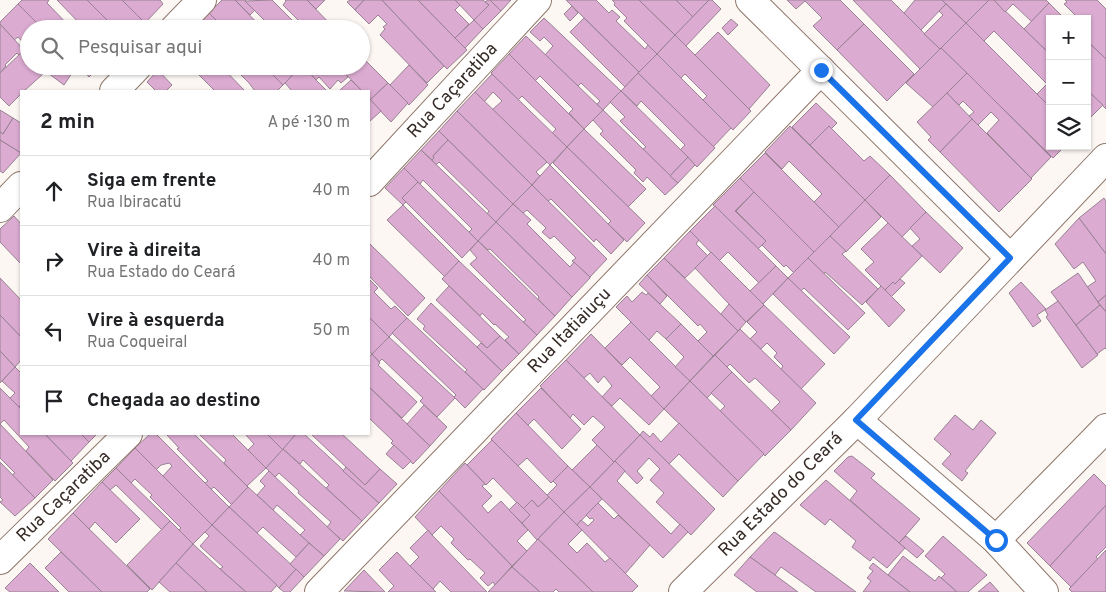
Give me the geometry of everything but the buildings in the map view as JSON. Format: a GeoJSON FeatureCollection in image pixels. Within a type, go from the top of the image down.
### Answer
{"type":"FeatureCollection","features":[{"type":"Feature","properties":{"kind":"street"},"geometry":{"type":"LineString","coordinates":[[183,20],[202,0]]}},
{"type":"Feature","properties":{"kind":"street","name":"Rua Caçaratiba"},"geometry":{"type":"LineString","coordinates":[[370,181],[537,0]]}},
{"type":"Feature","properties":{"kind":"street"},"geometry":{"type":"LineString","coordinates":[[750,0],[1010,258]]}},
{"type":"Feature","properties":{"kind":"street","name":"Rua Itatiaiuçu"},"geometry":{"type":"LineString","coordinates":[[319,592],[821,70]]}},
{"type":"Feature","properties":{"kind":"street"},"geometry":{"type":"LineString","coordinates":[[115,90],[129,75]]}},
{"type":"Feature","properties":{"kind":"street","name":"Rua Estado do Ceará"},"geometry":{"type":"LineString","coordinates":[[683,592],[856,420],[1106,158]]}},
{"type":"Feature","properties":{"kind":"street"},"geometry":{"type":"LineString","coordinates":[[0,208],[20,187]]}},
{"type":"Feature","properties":{"kind":"street"},"geometry":{"type":"LineString","coordinates":[[856,420],[996,540],[1044,592]]}},
{"type":"Feature","properties":{"kind":"street"},"geometry":{"type":"LineString","coordinates":[[996,540],[1106,428]]}},
{"type":"Feature","properties":{"kind":"street","name":"Rua Caçaratiba"},"geometry":{"type":"LineString","coordinates":[[0,560],[127,435]]}},
{"type":"Feature","properties":{"kind":"route"},"geometry":{"type":"LineString","coordinates":[[821,70],[1010,258],[856,420],[996,540]]}}]}
